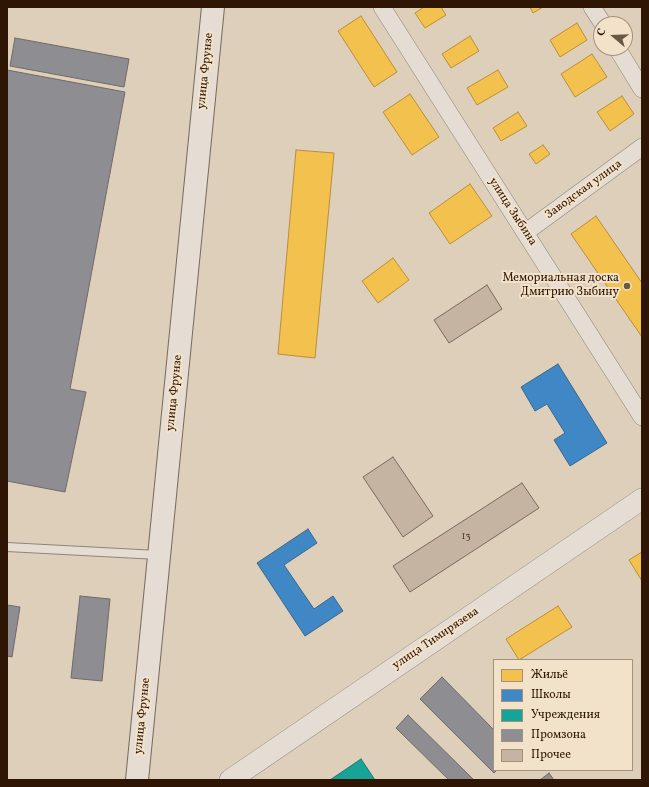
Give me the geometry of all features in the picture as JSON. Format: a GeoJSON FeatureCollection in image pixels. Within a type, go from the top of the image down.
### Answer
{"type":"FeatureCollection","features":[{"type":"Feature","properties":{"kind":"main road","name":"улица Фрунзе"},"geometry":{"type":"LineString","coordinates":[[137,780],[213,7]]}},
{"type":"Feature","properties":{"kind":"street","name":"улица Зыбина"},"geometry":{"type":"LineString","coordinates":[[382,7],[642,417]]}},
{"type":"Feature","properties":{"kind":"street"},"geometry":{"type":"LineString","coordinates":[[592,7],[598,16]]}},
{"type":"Feature","properties":{"kind":"street"},"geometry":{"type":"LineString","coordinates":[[622,56],[642,89]]}},
{"type":"Feature","properties":{"kind":"street","name":"Заводская улица"},"geometry":{"type":"LineString","coordinates":[[526,232],[642,147]]}},
{"type":"Feature","properties":{"kind":"street","name":"улица Тимирязева"},"geometry":{"type":"LineString","coordinates":[[230,780],[642,499]]}},
{"type":"Feature","properties":{"kind":"lane"},"geometry":{"type":"LineString","coordinates":[[7,547],[159,555]]}},
{"type":"Feature","properties":{"kind":"building: Жильё"},"geometry":{"type":"Polygon","coordinates":[[[424,7],[441,7],[446,15],[425,28],[415,13],[424,7]]]}},
{"type":"Feature","properties":{"kind":"building: Жильё"},"geometry":{"type":"Polygon","coordinates":[[[530,7],[543,7],[533,13],[530,7]]]}},
{"type":"Feature","properties":{"kind":"building: Жильё"},"geometry":{"type":"Polygon","coordinates":[[[361,16],[397,72],[374,87],[338,31],[361,16]]]}},
{"type":"Feature","properties":{"kind":"building: Жильё"},"geometry":{"type":"Polygon","coordinates":[[[577,23],[587,40],[560,57],[550,40],[577,23]]]}},
{"type":"Feature","properties":{"kind":"building: Жильё"},"geometry":{"type":"Polygon","coordinates":[[[470,36],[479,51],[451,68],[442,54],[470,36]]]}},
{"type":"Feature","properties":{"kind":"building: Жильё"},"geometry":{"type":"Polygon","coordinates":[[[592,54],[607,77],[575,97],[561,74],[592,54]]]}},
{"type":"Feature","properties":{"kind":"building: Жильё"},"geometry":{"type":"Polygon","coordinates":[[[498,70],[508,87],[477,105],[467,88],[498,70]]]}},
{"type":"Feature","properties":{"kind":"building: Жильё"},"geometry":{"type":"Polygon","coordinates":[[[410,94],[439,137],[412,155],[383,112],[410,94]]]}},
{"type":"Feature","properties":{"kind":"building: Жильё"},"geometry":{"type":"Polygon","coordinates":[[[622,96],[634,114],[610,131],[597,112],[622,96]]]}},
{"type":"Feature","properties":{"kind":"building: Жильё"},"geometry":{"type":"Polygon","coordinates":[[[518,112],[527,126],[501,141],[493,128],[518,112]]]}},
{"type":"Feature","properties":{"kind":"building: Жильё"},"geometry":{"type":"Polygon","coordinates":[[[543,145],[550,154],[536,164],[529,154],[543,145]]]}},
{"type":"Feature","properties":{"kind":"building: Жильё"},"geometry":{"type":"Polygon","coordinates":[[[296,150],[334,153],[315,358],[278,354],[296,150]]]}},
{"type":"Feature","properties":{"kind":"building: Жильё"},"geometry":{"type":"Polygon","coordinates":[[[470,184],[492,216],[450,244],[429,213],[470,184]]]}},
{"type":"Feature","properties":{"kind":"building: Жильё"},"geometry":{"type":"Polygon","coordinates":[[[596,216],[642,283],[642,337],[571,234],[596,216]]]}},
{"type":"Feature","properties":{"kind":"building: Жильё"},"geometry":{"type":"Polygon","coordinates":[[[393,258],[409,280],[378,303],[362,281],[393,258]]]}},
{"type":"Feature","properties":{"kind":"building: Жильё"},"geometry":{"type":"Polygon","coordinates":[[[642,552],[642,581],[629,560],[642,552]]]}},
{"type":"Feature","properties":{"kind":"building: Жильё"},"geometry":{"type":"Polygon","coordinates":[[[558,606],[572,627],[521,659],[518,659],[506,639],[558,606]]]}},
{"type":"Feature","properties":{"kind":"building: Школы"},"geometry":{"type":"Polygon","coordinates":[[[558,364],[607,443],[570,466],[554,440],[565,433],[547,404],[535,411],[521,387],[558,364]]]}},
{"type":"Feature","properties":{"kind":"building: Школы"},"geometry":{"type":"Polygon","coordinates":[[[308,529],[317,543],[284,565],[314,609],[333,596],[343,611],[305,636],[257,563],[308,529]]]}},
{"type":"Feature","properties":{"kind":"building: Учреждения"},"geometry":{"type":"Polygon","coordinates":[[[361,759],[375,780],[330,780],[361,759]]]}},
{"type":"Feature","properties":{"kind":"building: Промзона"},"geometry":{"type":"Polygon","coordinates":[[[15,38],[129,59],[124,87],[10,66],[15,38]]]}},
{"type":"Feature","properties":{"kind":"building: Промзона"},"geometry":{"type":"Polygon","coordinates":[[[7,70],[125,92],[70,389],[86,392],[65,492],[7,481],[7,70]]]}},
{"type":"Feature","properties":{"kind":"building: Промзона"},"geometry":{"type":"Polygon","coordinates":[[[80,596],[110,599],[102,681],[71,678],[80,596]]]}},
{"type":"Feature","properties":{"kind":"building: Промзона"},"geometry":{"type":"Polygon","coordinates":[[[7,605],[20,607],[12,657],[7,656],[7,605]]]}},
{"type":"Feature","properties":{"kind":"building: Промзона"},"geometry":{"type":"Polygon","coordinates":[[[442,677],[493,729],[493,771],[496,771],[494,773],[420,699],[442,677]]]}},
{"type":"Feature","properties":{"kind":"building: Промзона"},"geometry":{"type":"Polygon","coordinates":[[[408,715],[474,780],[449,780],[396,728],[408,715]]]}},
{"type":"Feature","properties":{"kind":"building: Промзона"},"geometry":{"type":"Polygon","coordinates":[[[549,773],[554,780],[540,780],[549,773]]]}},
{"type":"Feature","properties":{"kind":"building: Прочее"},"geometry":{"type":"Polygon","coordinates":[[[487,285],[502,309],[449,343],[434,320],[487,285]]]}},
{"type":"Feature","properties":{"kind":"building: Прочее"},"geometry":{"type":"Polygon","coordinates":[[[393,457],[433,516],[403,537],[363,477],[393,457]]]}},
{"type":"Feature","properties":{"kind":"building: Прочее"},"geometry":{"type":"Polygon","coordinates":[[[522,483],[539,508],[410,592],[393,566],[522,483]]]}},
{"type":"Feature","properties":{"kind":"place","name":"Мемориальная доска Дмитрию Зыбину"},"geometry":{"type":"Point","coordinates":[627,286]}}]}
